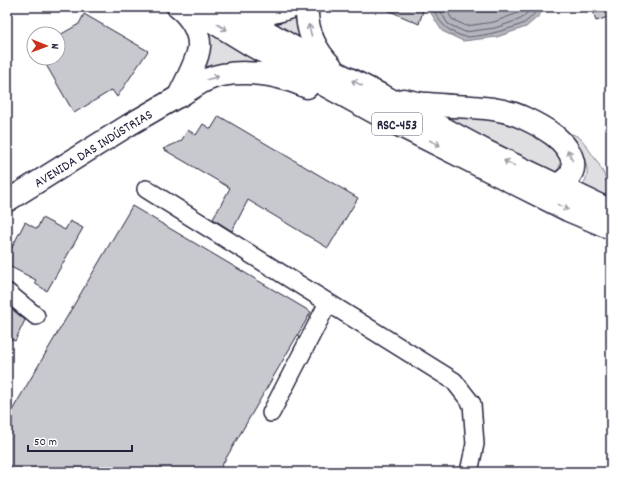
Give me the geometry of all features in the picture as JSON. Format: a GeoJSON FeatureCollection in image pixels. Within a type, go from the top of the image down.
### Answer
{"type":"FeatureCollection","features":[{"type":"Feature","properties":{"kind":"highway"},"geometry":{"type":"LineString","coordinates":[[178,7],[184,12],[196,30],[199,47],[197,56],[179,96]]}},
{"type":"Feature","properties":{"kind":"highway","name":"RSC-453"},"geometry":{"type":"LineString","coordinates":[[189,7],[253,46],[364,106],[568,210],[611,228]]}},
{"type":"Feature","properties":{"kind":"highway"},"geometry":{"type":"LineString","coordinates":[[228,8],[254,14],[269,14],[291,7]]}},
{"type":"Feature","properties":{"kind":"highway"},"geometry":{"type":"LineString","coordinates":[[307,7],[308,29],[315,46],[324,60],[337,73]]}},
{"type":"Feature","properties":{"kind":"highway","name":"RSC-453"},"geometry":{"type":"LineString","coordinates":[[228,8],[337,73],[487,152],[611,212]]}},
{"type":"Feature","properties":{"kind":"highway"},"geometry":{"type":"LineString","coordinates":[[179,96],[207,80],[242,73],[262,74],[285,78],[334,98],[364,106]]}},
{"type":"Feature","properties":{"kind":"highway"},"geometry":{"type":"LineString","coordinates":[[387,98],[427,104],[484,108],[524,118],[555,136],[564,144],[571,155],[573,170],[569,177],[557,186],[539,188],[507,179]]}},
{"type":"Feature","properties":{"kind":"main road","name":"AVENIDA DAS INDÚSTRIAS"},"geometry":{"type":"LineString","coordinates":[[7,200],[179,96]]}},
{"type":"Feature","properties":{"kind":"lane"},"geometry":{"type":"LineString","coordinates":[[146,189],[454,381],[472,404],[475,444],[470,472]]}},
{"type":"Feature","properties":{"kind":"lane"},"geometry":{"type":"LineString","coordinates":[[7,292],[36,316]]}},
{"type":"Feature","properties":{"kind":"lane"},"geometry":{"type":"LineString","coordinates":[[271,413],[328,303]]}},
{"type":"Feature","properties":{"kind":"shaded area"},"geometry":{"type":"Polygon","coordinates":[[[298,12],[310,44],[263,21],[298,12]]]}},
{"type":"Feature","properties":{"kind":"shaded area"},"geometry":{"type":"Polygon","coordinates":[[[209,30],[253,58],[253,63],[202,70],[209,51],[209,30]]]}},
{"type":"Feature","properties":{"kind":"shaded area"},"geometry":{"type":"Polygon","coordinates":[[[449,116],[501,120],[541,135],[561,159],[559,168],[555,172],[552,172],[449,120],[449,116]]]}},
{"type":"Feature","properties":{"kind":"shaded area"},"geometry":{"type":"Polygon","coordinates":[[[572,134],[582,141],[595,158],[603,172],[607,186],[607,192],[604,199],[581,186],[587,174],[587,167],[581,153],[569,135],[572,134]]]}},
{"type":"Feature","properties":{"kind":"water"},"geometry":{"type":"Polygon","coordinates":[[[429,7],[543,7],[540,15],[526,27],[497,37],[463,41],[442,31],[429,10],[429,7]]]}},
{"type":"Feature","properties":{"kind":"building"},"geometry":{"type":"Polygon","coordinates":[[[381,7],[424,7],[419,24],[381,7]]]}},
{"type":"Feature","properties":{"kind":"building"},"geometry":{"type":"Polygon","coordinates":[[[592,7],[611,7],[611,16],[596,21],[592,7]]]}},
{"type":"Feature","properties":{"kind":"building"},"geometry":{"type":"Polygon","coordinates":[[[84,14],[148,51],[117,97],[112,90],[74,113],[47,66],[66,66],[66,31],[79,24],[84,14]]]}},
{"type":"Feature","properties":{"kind":"building"},"geometry":{"type":"Polygon","coordinates":[[[219,116],[358,198],[328,248],[248,200],[232,231],[213,219],[230,188],[163,149],[181,141],[188,130],[196,135],[203,124],[211,129],[219,116]]]}},
{"type":"Feature","properties":{"kind":"building"},"geometry":{"type":"Polygon","coordinates":[[[132,206],[311,312],[218,472],[7,472],[7,419],[132,206]]]}},
{"type":"Feature","properties":{"kind":"building"},"geometry":{"type":"Polygon","coordinates":[[[42,218],[65,230],[70,221],[83,228],[47,291],[34,283],[36,280],[7,265],[7,257],[25,222],[37,229],[42,218]]]}},
{"type":"Feature","properties":{"kind":"building"},"geometry":{"type":"Polygon","coordinates":[[[7,305],[25,320],[15,341],[7,337],[7,305]]]}}]}
